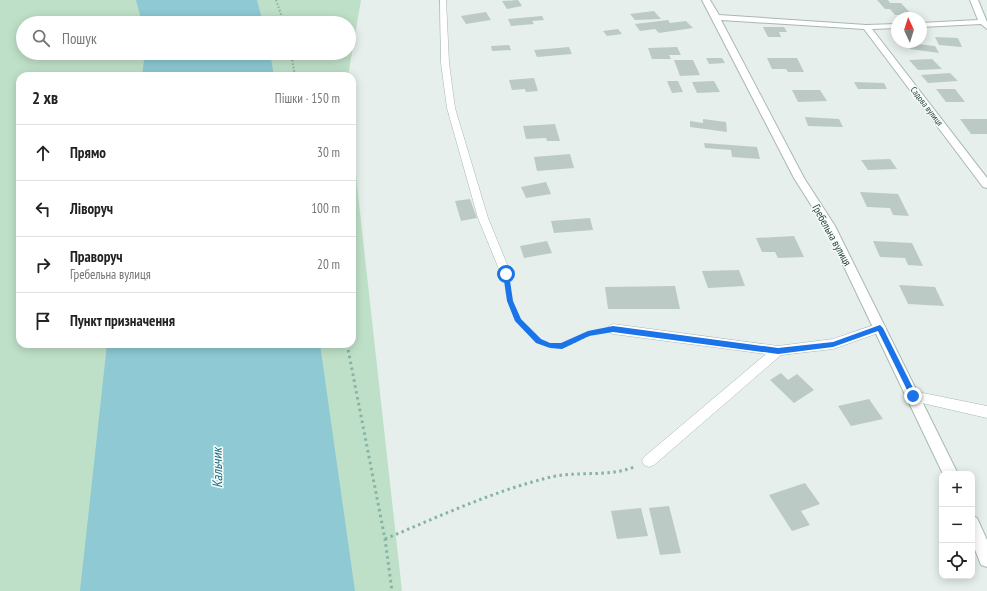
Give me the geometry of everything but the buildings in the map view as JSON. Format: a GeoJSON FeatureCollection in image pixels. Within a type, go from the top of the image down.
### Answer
{"type":"FeatureCollection","features":[{"type":"Feature","properties":{"kind":"street","name":"Гребельна вулиця"},"geometry":{"type":"LineString","coordinates":[[706,0],[799,178],[830,226],[950,471]]}},
{"type":"Feature","properties":{"kind":"street"},"geometry":{"type":"LineString","coordinates":[[927,25],[985,24],[974,0]]}},
{"type":"Feature","properties":{"kind":"street"},"geometry":{"type":"LineString","coordinates":[[716,17],[866,28],[891,26]]}},
{"type":"Feature","properties":{"kind":"street","name":"Садова вулиця"},"geometry":{"type":"LineString","coordinates":[[866,28],[987,185]]}},
{"type":"Feature","properties":{"kind":"street"},"geometry":{"type":"LineString","coordinates":[[975,530],[987,559]]}},
{"type":"Feature","properties":{"kind":"lane"},"geometry":{"type":"LineString","coordinates":[[443,0],[445,63],[451,108],[483,218],[506,274]]}},
{"type":"Feature","properties":{"kind":"lane"},"geometry":{"type":"LineString","coordinates":[[613,329],[778,351],[833,344],[880,328]]}},
{"type":"Feature","properties":{"kind":"lane"},"geometry":{"type":"LineString","coordinates":[[649,462],[778,351]]}},
{"type":"Feature","properties":{"kind":"lane"},"geometry":{"type":"LineString","coordinates":[[913,396],[987,412]]}},
{"type":"Feature","properties":{"kind":"path"},"geometry":{"type":"LineString","coordinates":[[276,0],[282,16]]}},
{"type":"Feature","properties":{"kind":"path"},"geometry":{"type":"LineString","coordinates":[[292,60],[294,72]]}},
{"type":"Feature","properties":{"kind":"path"},"geometry":{"type":"LineString","coordinates":[[506,274],[510,301],[519,321],[538,341],[550,346],[562,346],[588,334],[613,329]]}},
{"type":"Feature","properties":{"kind":"path"},"geometry":{"type":"LineString","coordinates":[[348,348],[385,539],[392,591]]}},
{"type":"Feature","properties":{"kind":"path"},"geometry":{"type":"LineString","coordinates":[[385,539],[500,491],[549,477],[622,472],[649,462]]}},
{"type":"Feature","properties":{"kind":"green space"},"geometry":{"type":"Polygon","coordinates":[[[0,0],[361,0],[356,29],[356,16],[16,16],[16,60],[351,60],[349,72],[16,72],[16,348],[356,348],[356,176],[402,591],[0,591],[0,0]]]}},
{"type":"Feature","properties":{"kind":"water"},"geometry":{"type":"Polygon","coordinates":[[[136,0],[257,0],[261,16],[140,16],[136,0]]]}},
{"type":"Feature","properties":{"kind":"water"},"geometry":{"type":"Polygon","coordinates":[[[144,60],[271,60],[273,72],[143,72],[144,60]]]}},
{"type":"Feature","properties":{"kind":"water","name":"Кальчик"},"geometry":{"type":"Polygon","coordinates":[[[107,348],[321,348],[355,591],[80,591],[107,348]]]}},
{"type":"Feature","properties":{"kind":"route"},"geometry":{"type":"LineString","coordinates":[[506,274],[510,301],[519,321],[538,341],[550,346],[562,346],[588,334],[613,329],[778,351],[833,344],[880,328],[913,396]]}}]}
